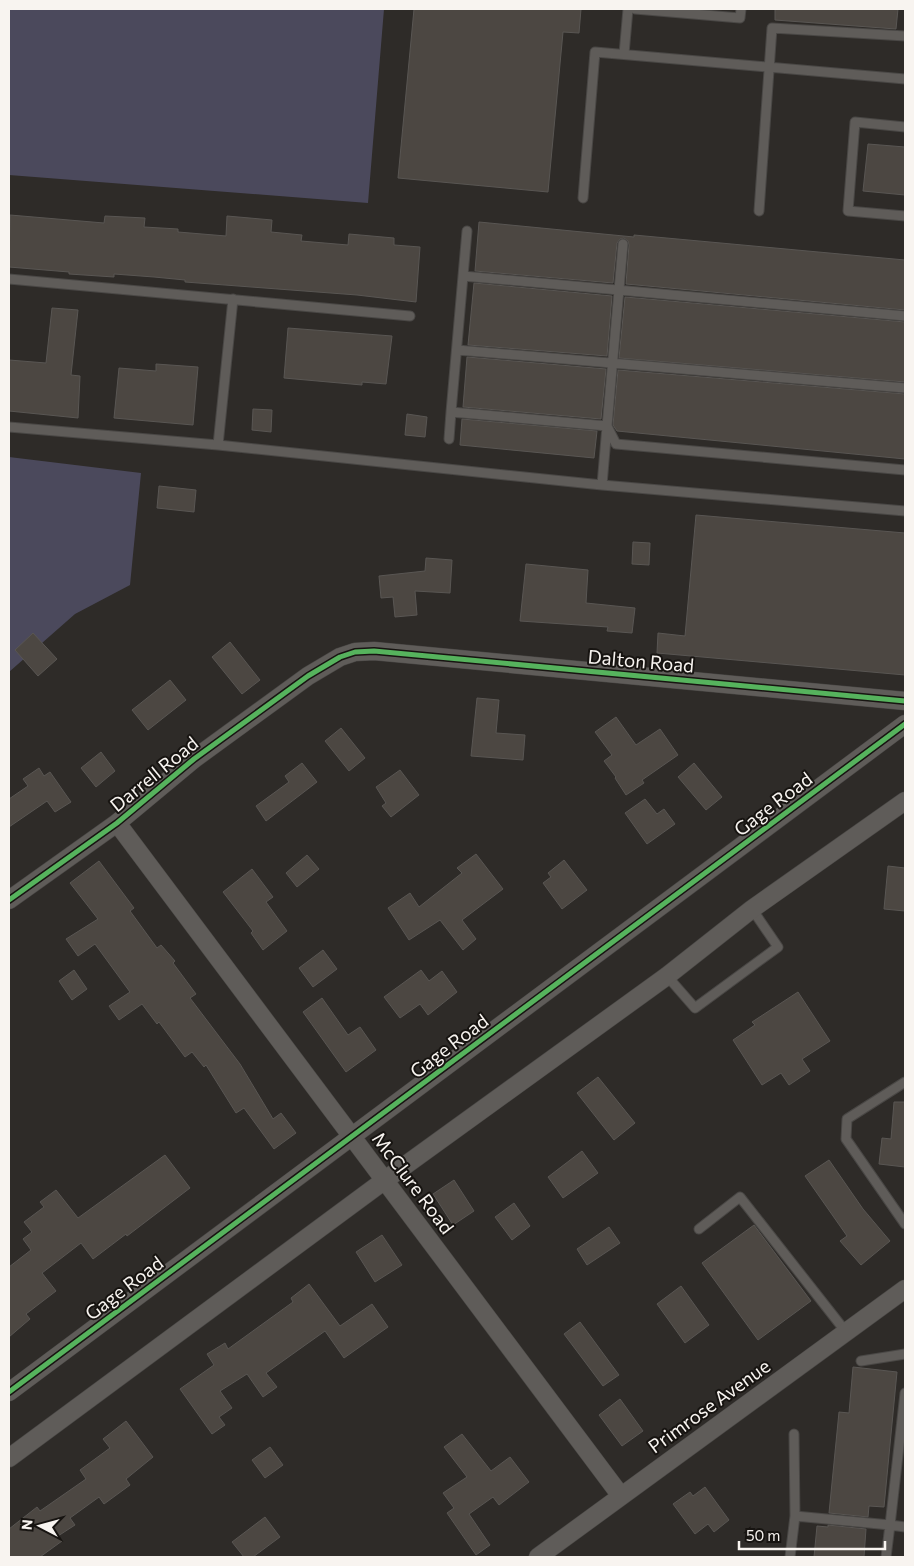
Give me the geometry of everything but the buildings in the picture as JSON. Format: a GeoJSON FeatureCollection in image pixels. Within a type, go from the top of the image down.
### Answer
{"type":"FeatureCollection","features":[{"type":"Feature","properties":{"kind":"street","name":"Dalton Road"},"geometry":{"type":"LineString","coordinates":[[374,651],[905,701]]}},
{"type":"Feature","properties":{"kind":"street","name":"Darrell Road"},"geometry":{"type":"LineString","coordinates":[[9,900],[117,823],[194,759],[308,676],[340,657],[355,652],[374,651]]}},
{"type":"Feature","properties":{"kind":"street","name":"Gage Road"},"geometry":{"type":"LineString","coordinates":[[9,1392],[905,724]]}},
{"type":"Feature","properties":{"kind":"street"},"geometry":{"type":"LineString","coordinates":[[9,1458],[384,1180],[667,976],[752,909],[905,801]]}},
{"type":"Feature","properties":{"kind":"street","name":"McClure Road"},"geometry":{"type":"LineString","coordinates":[[117,823],[621,1496]]}},
{"type":"Feature","properties":{"kind":"street","name":"Primrose Avenue"},"geometry":{"type":"LineString","coordinates":[[538,1557],[905,1289]]}},
{"type":"Feature","properties":{"kind":"lane"},"geometry":{"type":"LineString","coordinates":[[624,54],[628,9]]}},
{"type":"Feature","properties":{"kind":"lane"},"geometry":{"type":"LineString","coordinates":[[635,9],[740,18],[741,9]]}},
{"type":"Feature","properties":{"kind":"lane"},"geometry":{"type":"LineString","coordinates":[[759,211],[772,28],[905,36]]}},
{"type":"Feature","properties":{"kind":"lane"},"geometry":{"type":"LineString","coordinates":[[583,198],[595,52],[905,79]]}},
{"type":"Feature","properties":{"kind":"lane"},"geometry":{"type":"LineString","coordinates":[[905,127],[855,122],[848,211],[905,216]]}},
{"type":"Feature","properties":{"kind":"lane"},"geometry":{"type":"LineString","coordinates":[[449,439],[467,231]]}},
{"type":"Feature","properties":{"kind":"lane"},"geometry":{"type":"LineString","coordinates":[[602,485],[623,244]]}},
{"type":"Feature","properties":{"kind":"lane"},"geometry":{"type":"LineString","coordinates":[[463,276],[905,316]]}},
{"type":"Feature","properties":{"kind":"lane"},"geometry":{"type":"LineString","coordinates":[[9,279],[410,316]]}},
{"type":"Feature","properties":{"kind":"lane"},"geometry":{"type":"LineString","coordinates":[[218,446],[233,299]]}},
{"type":"Feature","properties":{"kind":"lane"},"geometry":{"type":"LineString","coordinates":[[457,350],[905,388]]}},
{"type":"Feature","properties":{"kind":"lane"},"geometry":{"type":"LineString","coordinates":[[451,412],[607,426]]}},
{"type":"Feature","properties":{"kind":"lane"},"geometry":{"type":"LineString","coordinates":[[607,426],[616,444],[905,470]]}},
{"type":"Feature","properties":{"kind":"lane"},"geometry":{"type":"LineString","coordinates":[[9,427],[602,485],[905,510]]}},
{"type":"Feature","properties":{"kind":"lane"},"geometry":{"type":"LineString","coordinates":[[667,976],[695,1008],[778,947],[752,909]]}},
{"type":"Feature","properties":{"kind":"lane"},"geometry":{"type":"LineString","coordinates":[[905,1082],[847,1119],[846,1139],[905,1224]]}},
{"type":"Feature","properties":{"kind":"lane"},"geometry":{"type":"LineString","coordinates":[[699,1229],[740,1197],[846,1332]]}},
{"type":"Feature","properties":{"kind":"lane"},"geometry":{"type":"LineString","coordinates":[[861,1361],[905,1354]]}},
{"type":"Feature","properties":{"kind":"lane"},"geometry":{"type":"LineString","coordinates":[[886,1557],[902,1442],[905,1393]]}},
{"type":"Feature","properties":{"kind":"lane"},"geometry":{"type":"LineString","coordinates":[[790,1557],[795,1516],[794,1434]]}},
{"type":"Feature","properties":{"kind":"lane"},"geometry":{"type":"LineString","coordinates":[[795,1516],[905,1527]]}},
{"type":"Feature","properties":{"kind":"shaded area"},"geometry":{"type":"Polygon","coordinates":[[[9,9],[384,9],[368,203],[9,175],[9,9]]]}},
{"type":"Feature","properties":{"kind":"shaded area"},"geometry":{"type":"Polygon","coordinates":[[[9,457],[141,473],[130,585],[75,614],[9,672],[9,457]]]}},
{"type":"Feature","properties":{"kind":"cycle path"},"geometry":{"type":"LineString","coordinates":[[9,900],[117,823],[194,759],[308,676],[340,657],[355,652],[374,651],[905,701]]}},
{"type":"Feature","properties":{"kind":"cycle path"},"geometry":{"type":"LineString","coordinates":[[9,1392],[905,724]]}}]}
